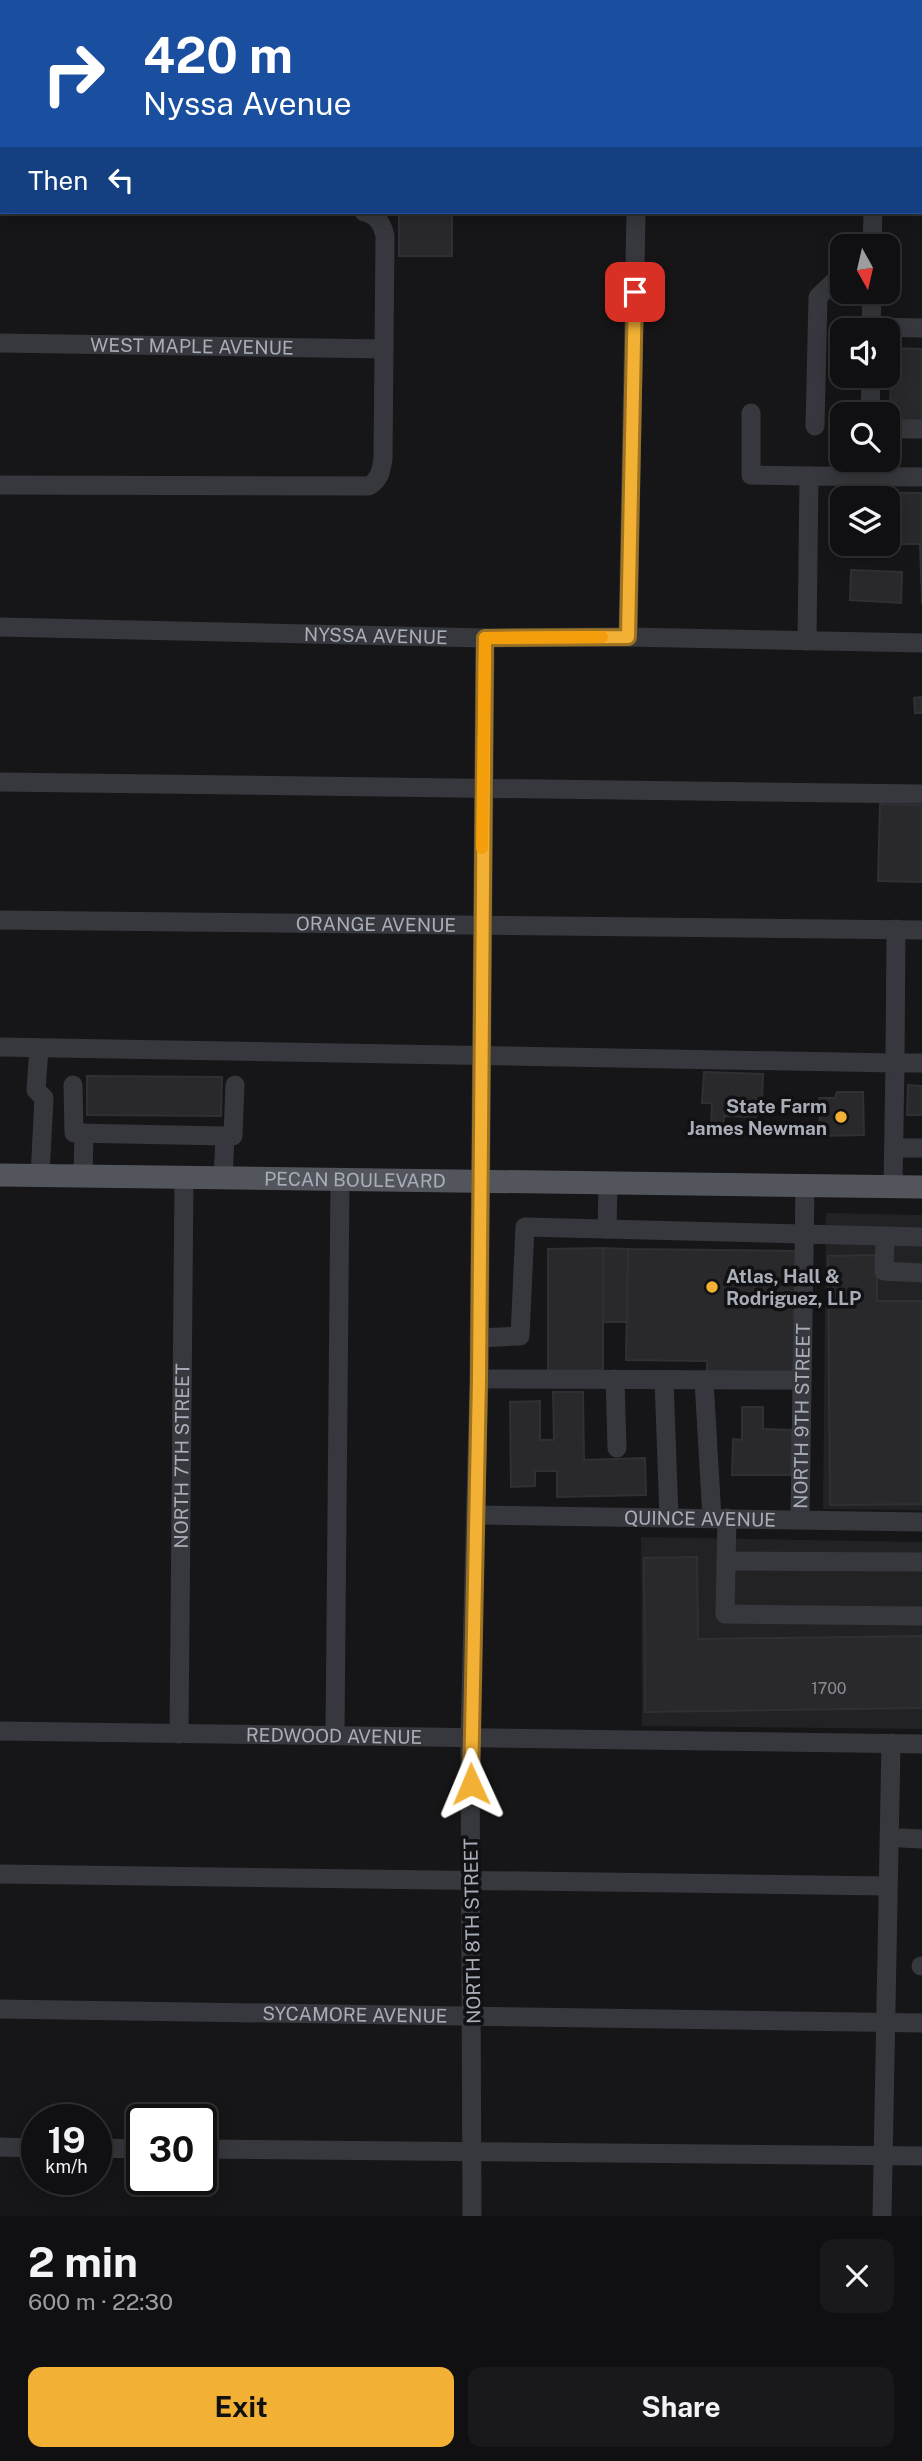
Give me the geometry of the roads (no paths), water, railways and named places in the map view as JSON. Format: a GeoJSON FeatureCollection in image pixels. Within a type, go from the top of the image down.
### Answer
{"type":"FeatureCollection","features":[{"type":"Feature","properties":{"kind":"main road","name":"PECAN BOULEVARD"},"geometry":{"type":"LineString","coordinates":[[0,1175],[922,1187]]}},
{"type":"Feature","properties":{"kind":"street"},"geometry":{"type":"LineString","coordinates":[[0,485],[369,486],[381,473],[383,459],[385,236],[383,225],[372,214]]}},
{"type":"Feature","properties":{"kind":"street"},"geometry":{"type":"LineString","coordinates":[[628,637],[636,214]]}},
{"type":"Feature","properties":{"kind":"street"},"geometry":{"type":"LineString","coordinates":[[872,234],[873,214]]}},
{"type":"Feature","properties":{"kind":"street"},"geometry":{"type":"LineString","coordinates":[[815,426],[818,297],[830,286]]}},
{"type":"Feature","properties":{"kind":"street"},"geometry":{"type":"LineString","coordinates":[[900,328],[922,328]]}},
{"type":"Feature","properties":{"kind":"street","name":"WEST MAPLE AVENUE"},"geometry":{"type":"LineString","coordinates":[[0,343],[384,349]]}},
{"type":"Feature","properties":{"kind":"street"},"geometry":{"type":"LineString","coordinates":[[751,413],[751,475],[922,477]]}},
{"type":"Feature","properties":{"kind":"street"},"geometry":{"type":"LineString","coordinates":[[900,429],[922,429]]}},
{"type":"Feature","properties":{"kind":"street"},"geometry":{"type":"LineString","coordinates":[[807,641],[809,476]]}},
{"type":"Feature","properties":{"kind":"street","name":"NYSSA AVENUE"},"geometry":{"type":"LineString","coordinates":[[0,627],[485,638],[628,637],[922,643]]}},
{"type":"Feature","properties":{"kind":"street","name":"NORTH 8TH STREET"},"geometry":{"type":"LineString","coordinates":[[472,2216],[474,2016],[470,1736],[478,1515],[485,638]]}},
{"type":"Feature","properties":{"kind":"street"},"geometry":{"type":"LineString","coordinates":[[0,782],[922,793]]}},
{"type":"Feature","properties":{"kind":"street","name":"ORANGE AVENUE"},"geometry":{"type":"LineString","coordinates":[[0,920],[482,923],[922,930]]}},
{"type":"Feature","properties":{"kind":"street"},"geometry":{"type":"LineString","coordinates":[[893,1187],[896,929]]}},
{"type":"Feature","properties":{"kind":"street"},"geometry":{"type":"LineString","coordinates":[[0,1047],[922,1063]]}},
{"type":"Feature","properties":{"kind":"street"},"geometry":{"type":"LineString","coordinates":[[39,1048],[36,1090],[44,1098],[40,1176]]}},
{"type":"Feature","properties":{"kind":"street"},"geometry":{"type":"LineString","coordinates":[[73,1085],[74,1133],[225,1136],[233,1136],[235,1085]]}},
{"type":"Feature","properties":{"kind":"street"},"geometry":{"type":"LineString","coordinates":[[83,1177],[84,1133]]}},
{"type":"Feature","properties":{"kind":"street"},"geometry":{"type":"LineString","coordinates":[[223,1179],[225,1136]]}},
{"type":"Feature","properties":{"kind":"street"},"geometry":{"type":"LineString","coordinates":[[894,1148],[922,1148]]}},
{"type":"Feature","properties":{"kind":"street","name":"NORTH 7TH STREET"},"geometry":{"type":"LineString","coordinates":[[179,1734],[184,1179]]}},
{"type":"Feature","properties":{"kind":"street"},"geometry":{"type":"LineString","coordinates":[[335,1735],[340,1180]]}},
{"type":"Feature","properties":{"kind":"street"},"geometry":{"type":"LineString","coordinates":[[607,1229],[608,1184]]}},
{"type":"Feature","properties":{"kind":"street","name":"NORTH 9TH STREET"},"geometry":{"type":"LineString","coordinates":[[800,1519],[805,1186]]}},
{"type":"Feature","properties":{"kind":"street"},"geometry":{"type":"LineString","coordinates":[[479,1338],[520,1336],[525,1227],[922,1237]]}},
{"type":"Feature","properties":{"kind":"street"},"geometry":{"type":"LineString","coordinates":[[885,1236],[884,1271],[922,1273]]}},
{"type":"Feature","properties":{"kind":"street"},"geometry":{"type":"LineString","coordinates":[[479,1379],[802,1380]]}},
{"type":"Feature","properties":{"kind":"street"},"geometry":{"type":"LineString","coordinates":[[615,1379],[617,1448]]}},
{"type":"Feature","properties":{"kind":"street"},"geometry":{"type":"LineString","coordinates":[[664,1380],[669,1517]]}},
{"type":"Feature","properties":{"kind":"street"},"geometry":{"type":"LineString","coordinates":[[704,1380],[726,1561],[725,1614],[922,1616]]}},
{"type":"Feature","properties":{"kind":"street","name":"QUINCE AVENUE"},"geometry":{"type":"LineString","coordinates":[[478,1515],[922,1522]]}},
{"type":"Feature","properties":{"kind":"street"},"geometry":{"type":"LineString","coordinates":[[726,1561],[922,1562]]}},
{"type":"Feature","properties":{"kind":"street","name":"REDWOOD AVENUE"},"geometry":{"type":"LineString","coordinates":[[0,1731],[922,1744]]}},
{"type":"Feature","properties":{"kind":"street"},"geometry":{"type":"LineString","coordinates":[[882,2216],[891,1743]]}},
{"type":"Feature","properties":{"kind":"street"},"geometry":{"type":"LineString","coordinates":[[901,1839],[922,1839]]}},
{"type":"Feature","properties":{"kind":"street"},"geometry":{"type":"LineString","coordinates":[[0,1874],[887,1886]]}},
{"type":"Feature","properties":{"kind":"street","name":"SYCAMORE AVENUE"},"geometry":{"type":"LineString","coordinates":[[0,2009],[922,2023]]}},
{"type":"Feature","properties":{"kind":"street"},"geometry":{"type":"LineString","coordinates":[[0,2147],[21,2148]]}},
{"type":"Feature","properties":{"kind":"street"},"geometry":{"type":"LineString","coordinates":[[217,2149],[922,2156]]}},
{"type":"Feature","properties":{"kind":"place","name":"State Farm James Newman"},"geometry":{"type":"Point","coordinates":[841,1117]}},
{"type":"Feature","properties":{"kind":"place","name":"Atlas, Hall & Rodriguez, LLP"},"geometry":{"type":"Point","coordinates":[712,1287]}}]}
